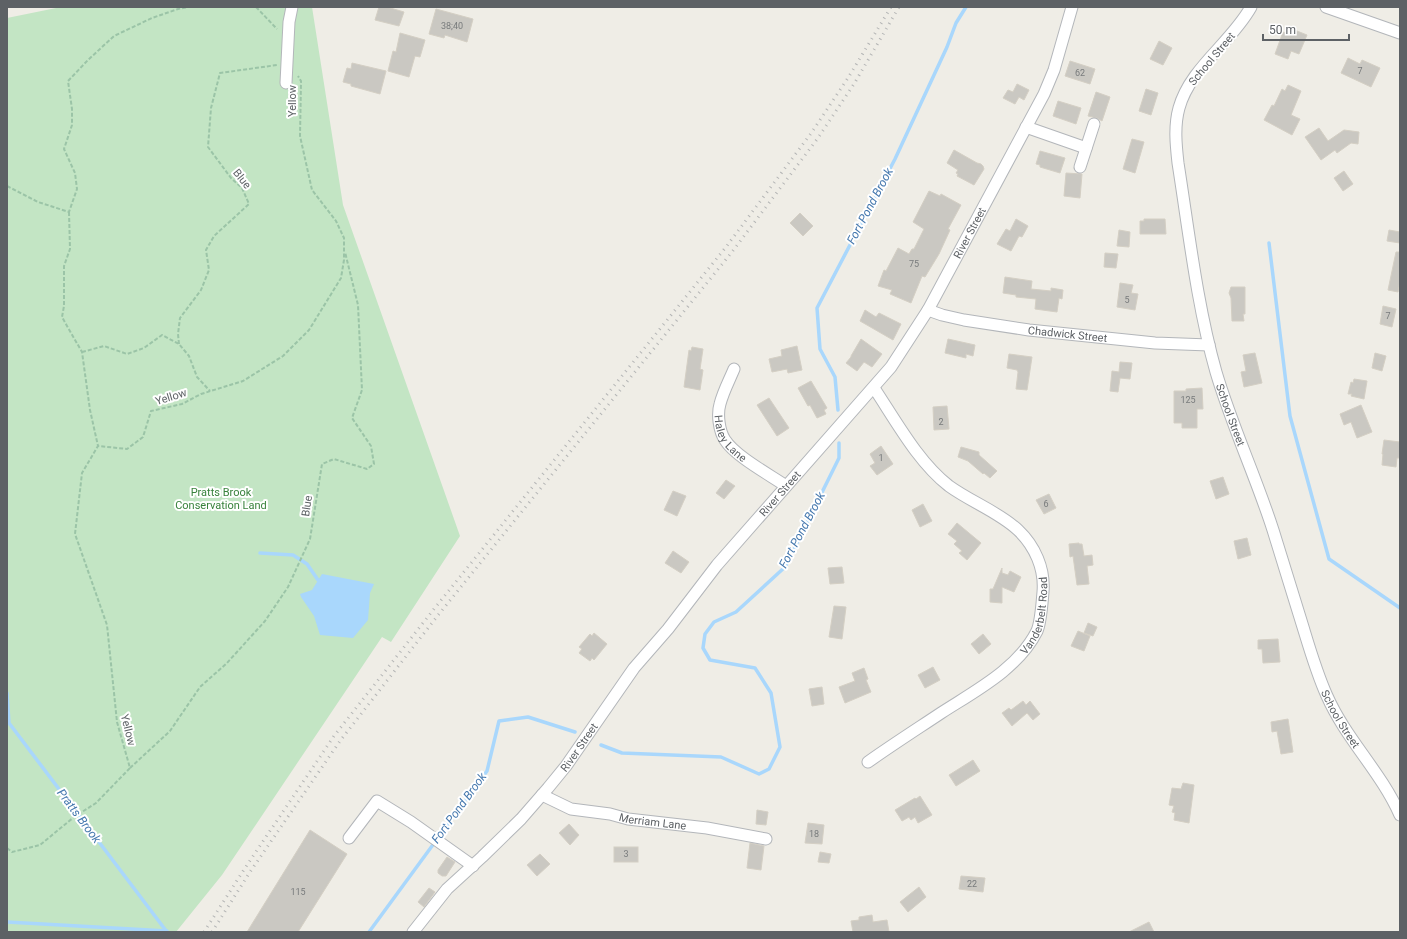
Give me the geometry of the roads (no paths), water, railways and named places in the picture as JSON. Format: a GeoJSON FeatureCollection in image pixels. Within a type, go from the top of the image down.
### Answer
{"type":"FeatureCollection","features":[{"type":"Feature","properties":{"kind":"street"},"geometry":{"type":"LineString","coordinates":[[286,83],[289,22],[292,7]]}},
{"type":"Feature","properties":{"kind":"street","name":"River Street"},"geometry":{"type":"LineString","coordinates":[[413,932],[447,889],[473,866],[542,795],[566,766],[634,668],[668,629],[717,565],[874,388],[895,362],[928,310],[1026,127],[1051,77],[1072,7]]}},
{"type":"Feature","properties":{"kind":"street","name":"School Street"},"geometry":{"type":"LineString","coordinates":[[1251,7],[1236,30],[1191,82],[1180,105],[1177,120],[1176,140],[1178,163],[1202,312],[1209,345],[1228,410],[1272,528],[1308,645],[1322,685],[1342,725],[1380,779],[1400,815]]}},
{"type":"Feature","properties":{"kind":"street"},"geometry":{"type":"LineString","coordinates":[[1326,7],[1400,33]]}},
{"type":"Feature","properties":{"kind":"street"},"geometry":{"type":"LineString","coordinates":[[1080,167],[1094,124]]}},
{"type":"Feature","properties":{"kind":"street"},"geometry":{"type":"LineString","coordinates":[[1026,127],[1086,148]]}},
{"type":"Feature","properties":{"kind":"street","name":"Chadwick Street"},"geometry":{"type":"LineString","coordinates":[[928,310],[964,320],[1029,330],[1155,343],[1209,345]]}},
{"type":"Feature","properties":{"kind":"street","name":"Haley Lane"},"geometry":{"type":"LineString","coordinates":[[734,369],[720,405],[719,422],[724,439],[732,448],[757,467],[786,486]]}},
{"type":"Feature","properties":{"kind":"street","name":"Vanderbelt Road"},"geometry":{"type":"LineString","coordinates":[[868,762],[967,696],[1013,662],[1028,645],[1038,630],[1044,582],[1043,573],[1037,557],[1029,542],[1018,529],[949,486],[934,473],[874,388]]}},
{"type":"Feature","properties":{"kind":"street","name":"Merriam Lane"},"geometry":{"type":"LineString","coordinates":[[542,795],[571,810],[610,814],[628,819],[707,828],[766,839]]}},
{"type":"Feature","properties":{"kind":"street"},"geometry":{"type":"LineString","coordinates":[[348,838],[376,801],[411,822],[473,866]]}},
{"type":"Feature","properties":{"kind":"water"},"geometry":{"type":"Polygon","coordinates":[[[322,574],[374,584],[370,593],[368,620],[353,638],[320,635],[314,616],[301,597],[300,594],[312,590],[322,574]]]}},
{"type":"Feature","properties":{"kind":"waterway","name":"Fort Pond Brook"},"geometry":{"type":"LineString","coordinates":[[838,410],[835,377],[820,349],[817,308],[895,159],[947,47],[956,23],[966,7]]}},
{"type":"Feature","properties":{"kind":"waterway"},"geometry":{"type":"LineString","coordinates":[[1269,243],[1290,416],[1329,559],[1400,608]]}},
{"type":"Feature","properties":{"kind":"waterway","name":"Fort Pond Brook"},"geometry":{"type":"LineString","coordinates":[[601,745],[622,753],[721,757],[759,774],[769,769],[780,747],[771,693],[755,668],[710,660],[703,648],[705,634],[714,622],[736,612],[785,567],[839,458],[839,443]]}},
{"type":"Feature","properties":{"kind":"waterway"},"geometry":{"type":"LineString","coordinates":[[260,553],[293,555],[307,564],[318,580]]}},
{"type":"Feature","properties":{"kind":"waterway","name":"Pratts Brook"},"geometry":{"type":"LineString","coordinates":[[7,693],[9,723],[167,932]]}},
{"type":"Feature","properties":{"kind":"waterway","name":"Fort Pond Brook"},"geometry":{"type":"LineString","coordinates":[[369,932],[487,771],[499,721],[528,717],[575,732]]}},
{"type":"Feature","properties":{"kind":"waterway"},"geometry":{"type":"LineString","coordinates":[[7,922],[167,931]]}},
{"type":"Feature","properties":{"kind":"railway"},"geometry":{"type":"LineString","coordinates":[[204,932],[245,868],[334,736],[434,609],[726,247],[812,132],[848,78],[891,7]]}},
{"type":"Feature","properties":{"kind":"railway"},"geometry":{"type":"LineString","coordinates":[[212,932],[250,872],[340,741],[439,614],[732,252],[818,138],[854,84],[899,7]]}},
{"type":"Feature","properties":{"kind":"park label","name":"Pratts Brook Conservation Land"},"geometry":{"type":"Point","coordinates":[221,498]}}]}
